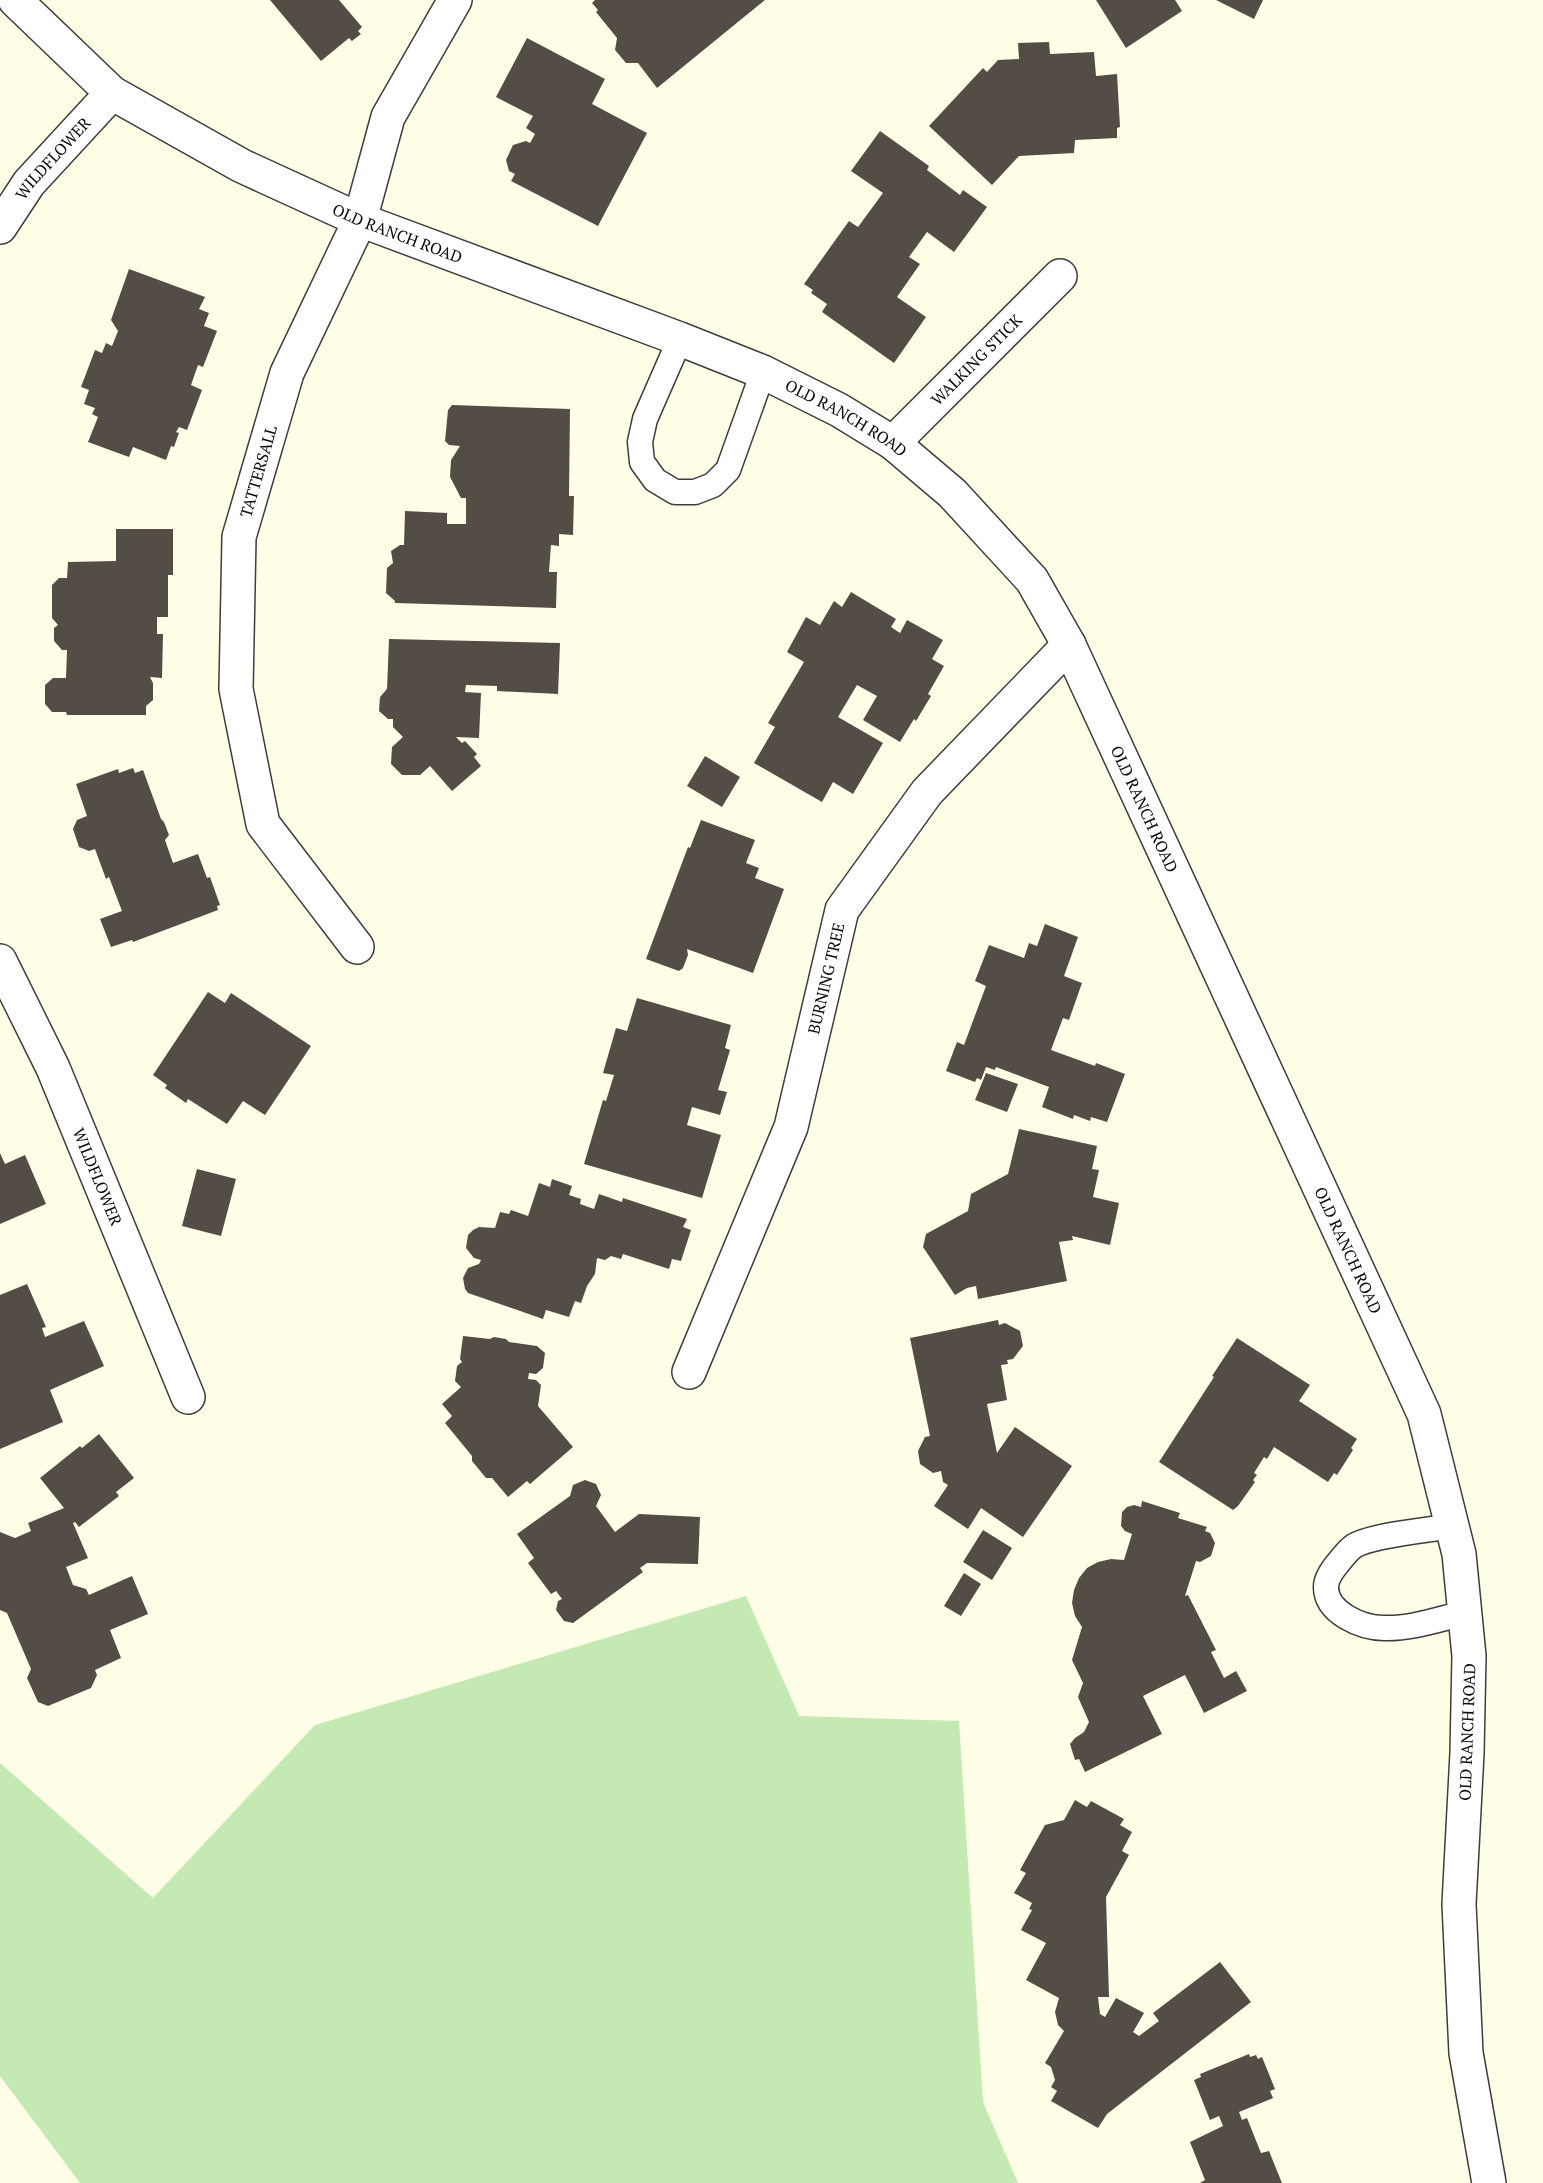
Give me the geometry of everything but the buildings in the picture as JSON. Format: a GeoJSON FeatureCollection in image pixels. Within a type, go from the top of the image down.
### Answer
{"type":"FeatureCollection","features":[{"type":"Feature","properties":{"kind":"street","name":"OLD RANCH ROAD"},"geometry":{"type":"LineString","coordinates":[[15,0],[112,93],[242,166],[360,220],[763,372],[838,410],[893,443],[952,493],[1032,580],[1069,645],[1424,1414],[1460,1554],[1470,1656],[1459,1904],[1466,2053],[1489,2183]]}},
{"type":"Feature","properties":{"kind":"street","name":"TATTERSALL"},"geometry":{"type":"LineString","coordinates":[[357,947],[263,824],[236,689],[239,537],[287,373],[360,220],[388,117],[455,0]]}},
{"type":"Feature","properties":{"kind":"street","name":"WILDFLOWER"},"geometry":{"type":"LineString","coordinates":[[0,227],[29,183],[112,93]]}},
{"type":"Feature","properties":{"kind":"street","name":"WALKING STICK"},"geometry":{"type":"LineString","coordinates":[[893,443],[1060,276]]}},
{"type":"Feature","properties":{"kind":"street","name":"BURNING TREE"},"geometry":{"type":"LineString","coordinates":[[689,1372],[791,1127],[842,910],[927,792],[1069,645]]}},
{"type":"Feature","properties":{"kind":"street","name":"WILDFLOWER"},"geometry":{"type":"LineString","coordinates":[[0,961],[53,1068],[188,1397]]}},
{"type":"Feature","properties":{"kind":"lane"},"geometry":{"type":"LineString","coordinates":[[680,339],[645,419],[640,442],[642,462],[655,480],[675,492],[695,492],[713,485],[728,470],[763,372]]}},
{"type":"Feature","properties":{"kind":"lane"},"geometry":{"type":"LineString","coordinates":[[1452,1526],[1369,1540],[1354,1546],[1331,1571],[1326,1586],[1329,1599],[1338,1610],[1364,1626],[1385,1628],[1413,1625],[1465,1613]]}},
{"type":"Feature","properties":{"kind":"green space"},"geometry":{"type":"Polygon","coordinates":[[[746,1596],[799,1716],[959,1721],[983,2102],[1018,2183],[80,2183],[0,2076],[0,1763],[153,1898],[315,1725],[746,1596]]]}}]}
